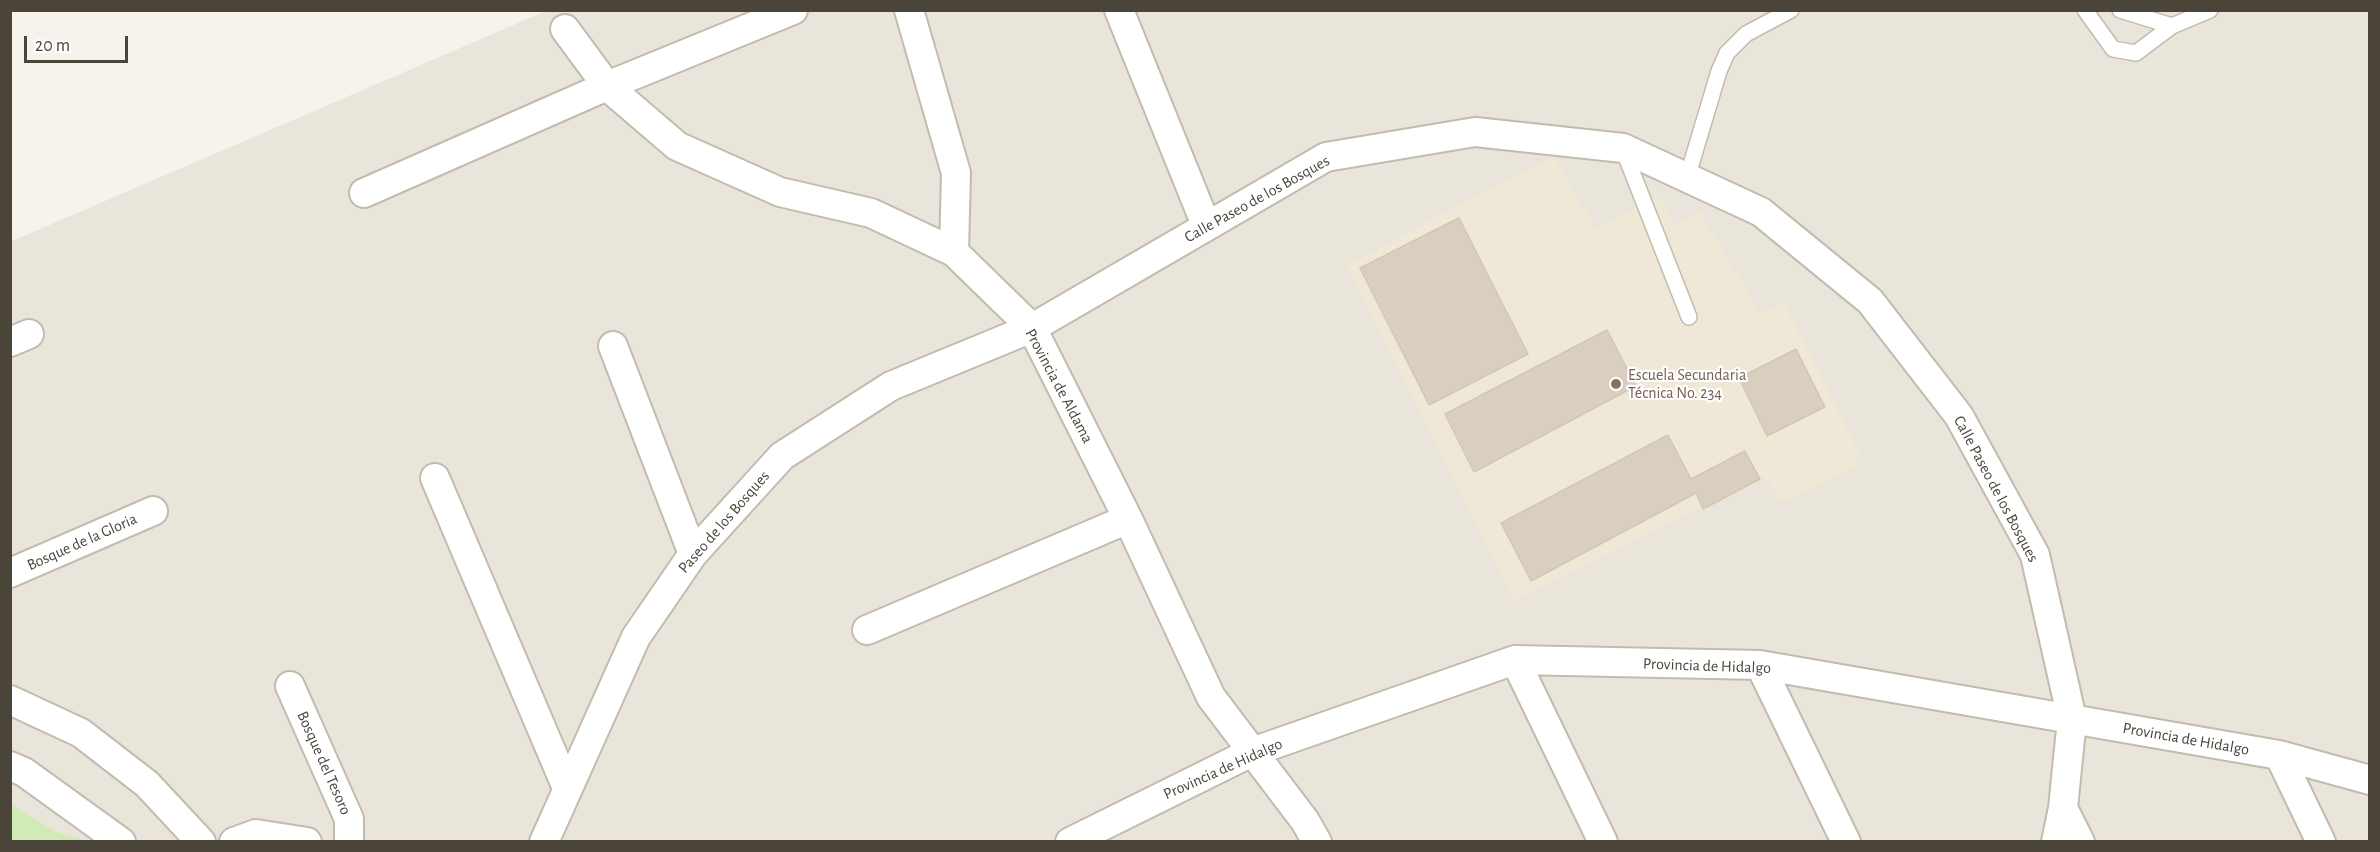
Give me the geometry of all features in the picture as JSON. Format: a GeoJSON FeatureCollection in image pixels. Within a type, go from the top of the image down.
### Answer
{"type":"FeatureCollection","features":[{"type":"Feature","properties":{"kind":"street"},"geometry":{"type":"LineString","coordinates":[[364,194],[607,86],[793,10]]}},
{"type":"Feature","properties":{"kind":"street"},"geometry":{"type":"LineString","coordinates":[[909,10],[956,173],[954,252]]}},
{"type":"Feature","properties":{"kind":"street"},"geometry":{"type":"LineString","coordinates":[[1119,10],[1206,225]]}},
{"type":"Feature","properties":{"kind":"street","name":"Provincia de Aldama"},"geometry":{"type":"LineString","coordinates":[[565,29],[607,86],[677,146],[780,192],[872,213],[954,252],[1032,328],[1128,519],[1211,697],[1305,821],[1317,842]]}},
{"type":"Feature","properties":{"kind":"street","name":"Calle Paseo de los Bosques"},"geometry":{"type":"LineString","coordinates":[[1032,328],[1326,157],[1475,132],[1623,148],[1761,212],[1870,301],[1959,416],[2035,555],[2072,719],[2063,808],[2056,842]]}},
{"type":"Feature","properties":{"kind":"street","name":"Paseo de los Bosques"},"geometry":{"type":"LineString","coordinates":[[544,842],[636,637],[693,554],[782,456],[891,386],[1032,328]]}},
{"type":"Feature","properties":{"kind":"street"},"geometry":{"type":"LineString","coordinates":[[613,346],[693,554]]}},
{"type":"Feature","properties":{"kind":"street"},"geometry":{"type":"LineString","coordinates":[[435,478],[567,788]]}},
{"type":"Feature","properties":{"kind":"street","name":"Bosque de la Gloria"},"geometry":{"type":"LineString","coordinates":[[10,573],[153,511]]}},
{"type":"Feature","properties":{"kind":"street"},"geometry":{"type":"LineString","coordinates":[[867,630],[1128,519]]}},
{"type":"Feature","properties":{"kind":"street"},"geometry":{"type":"LineString","coordinates":[[1515,660],[1603,842]]}},
{"type":"Feature","properties":{"kind":"street","name":"Provincia de Hidalgo"},"geometry":{"type":"LineString","coordinates":[[1070,842],[1252,752],[1515,660],[1760,665],[2279,755],[2370,780]]}},
{"type":"Feature","properties":{"kind":"street"},"geometry":{"type":"LineString","coordinates":[[1760,665],[1846,842]]}},
{"type":"Feature","properties":{"kind":"street","name":"Bosque del Tesoro"},"geometry":{"type":"LineString","coordinates":[[290,686],[349,819],[349,842]]}},
{"type":"Feature","properties":{"kind":"street"},"geometry":{"type":"LineString","coordinates":[[10,700],[81,733],[147,784],[201,842]]}},
{"type":"Feature","properties":{"kind":"street"},"geometry":{"type":"LineString","coordinates":[[2279,755],[2321,842]]}},
{"type":"Feature","properties":{"kind":"street"},"geometry":{"type":"LineString","coordinates":[[10,766],[24,772],[121,842]]}},
{"type":"Feature","properties":{"kind":"street"},"geometry":{"type":"LineString","coordinates":[[2063,808],[2079,842]]}},
{"type":"Feature","properties":{"kind":"street"},"geometry":{"type":"LineString","coordinates":[[234,842],[256,834],[307,842]]}},
{"type":"Feature","properties":{"kind":"lane"},"geometry":{"type":"LineString","coordinates":[[1687,178],[1719,71],[1727,53],[1746,34],[1791,10]]}},
{"type":"Feature","properties":{"kind":"lane"},"geometry":{"type":"LineString","coordinates":[[2085,10],[2113,49],[2136,53],[2172,26],[2210,10]]}},
{"type":"Feature","properties":{"kind":"lane"},"geometry":{"type":"LineString","coordinates":[[2120,10],[2172,26]]}},
{"type":"Feature","properties":{"kind":"lane"},"geometry":{"type":"LineString","coordinates":[[1623,148],[1689,317]]}},
{"type":"Feature","properties":{"kind":"shaded area"},"geometry":{"type":"Polygon","coordinates":[[[546,11],[2369,11],[2369,841],[11,841],[10,242],[546,11]]]}},
{"type":"Feature","properties":{"kind":"shaded area","name":"Escuela Secundaria Técnica No. 234"},"geometry":{"type":"Polygon","coordinates":[[[1553,156],[1596,229],[1658,196],[1676,224],[1699,210],[1760,313],[1784,303],[1860,455],[1854,468],[1788,501],[1780,500],[1767,480],[1760,479],[1516,601],[1346,265],[1553,156]]]}},
{"type":"Feature","properties":{"kind":"green space"},"geometry":{"type":"Polygon","coordinates":[[[11,804],[54,831],[87,841],[11,841],[11,804]]]}},
{"type":"Feature","properties":{"kind":"building"},"geometry":{"type":"Polygon","coordinates":[[[1459,218],[1528,354],[1429,405],[1360,268],[1459,218]]]}},
{"type":"Feature","properties":{"kind":"building"},"geometry":{"type":"Polygon","coordinates":[[[1607,330],[1636,386],[1474,472],[1445,414],[1607,330]]]}},
{"type":"Feature","properties":{"kind":"building"},"geometry":{"type":"Polygon","coordinates":[[[1796,349],[1825,407],[1767,436],[1739,378],[1796,349]]]}},
{"type":"Feature","properties":{"kind":"building"},"geometry":{"type":"Polygon","coordinates":[[[1668,435],[1691,479],[1745,451],[1760,479],[1703,509],[1696,493],[1531,581],[1501,523],[1668,435]]]}},
{"type":"Feature","properties":{"kind":"place","name":"Escuela Secundaria Técnica No. 234"},"geometry":{"type":"Point","coordinates":[1616,384]}}]}
